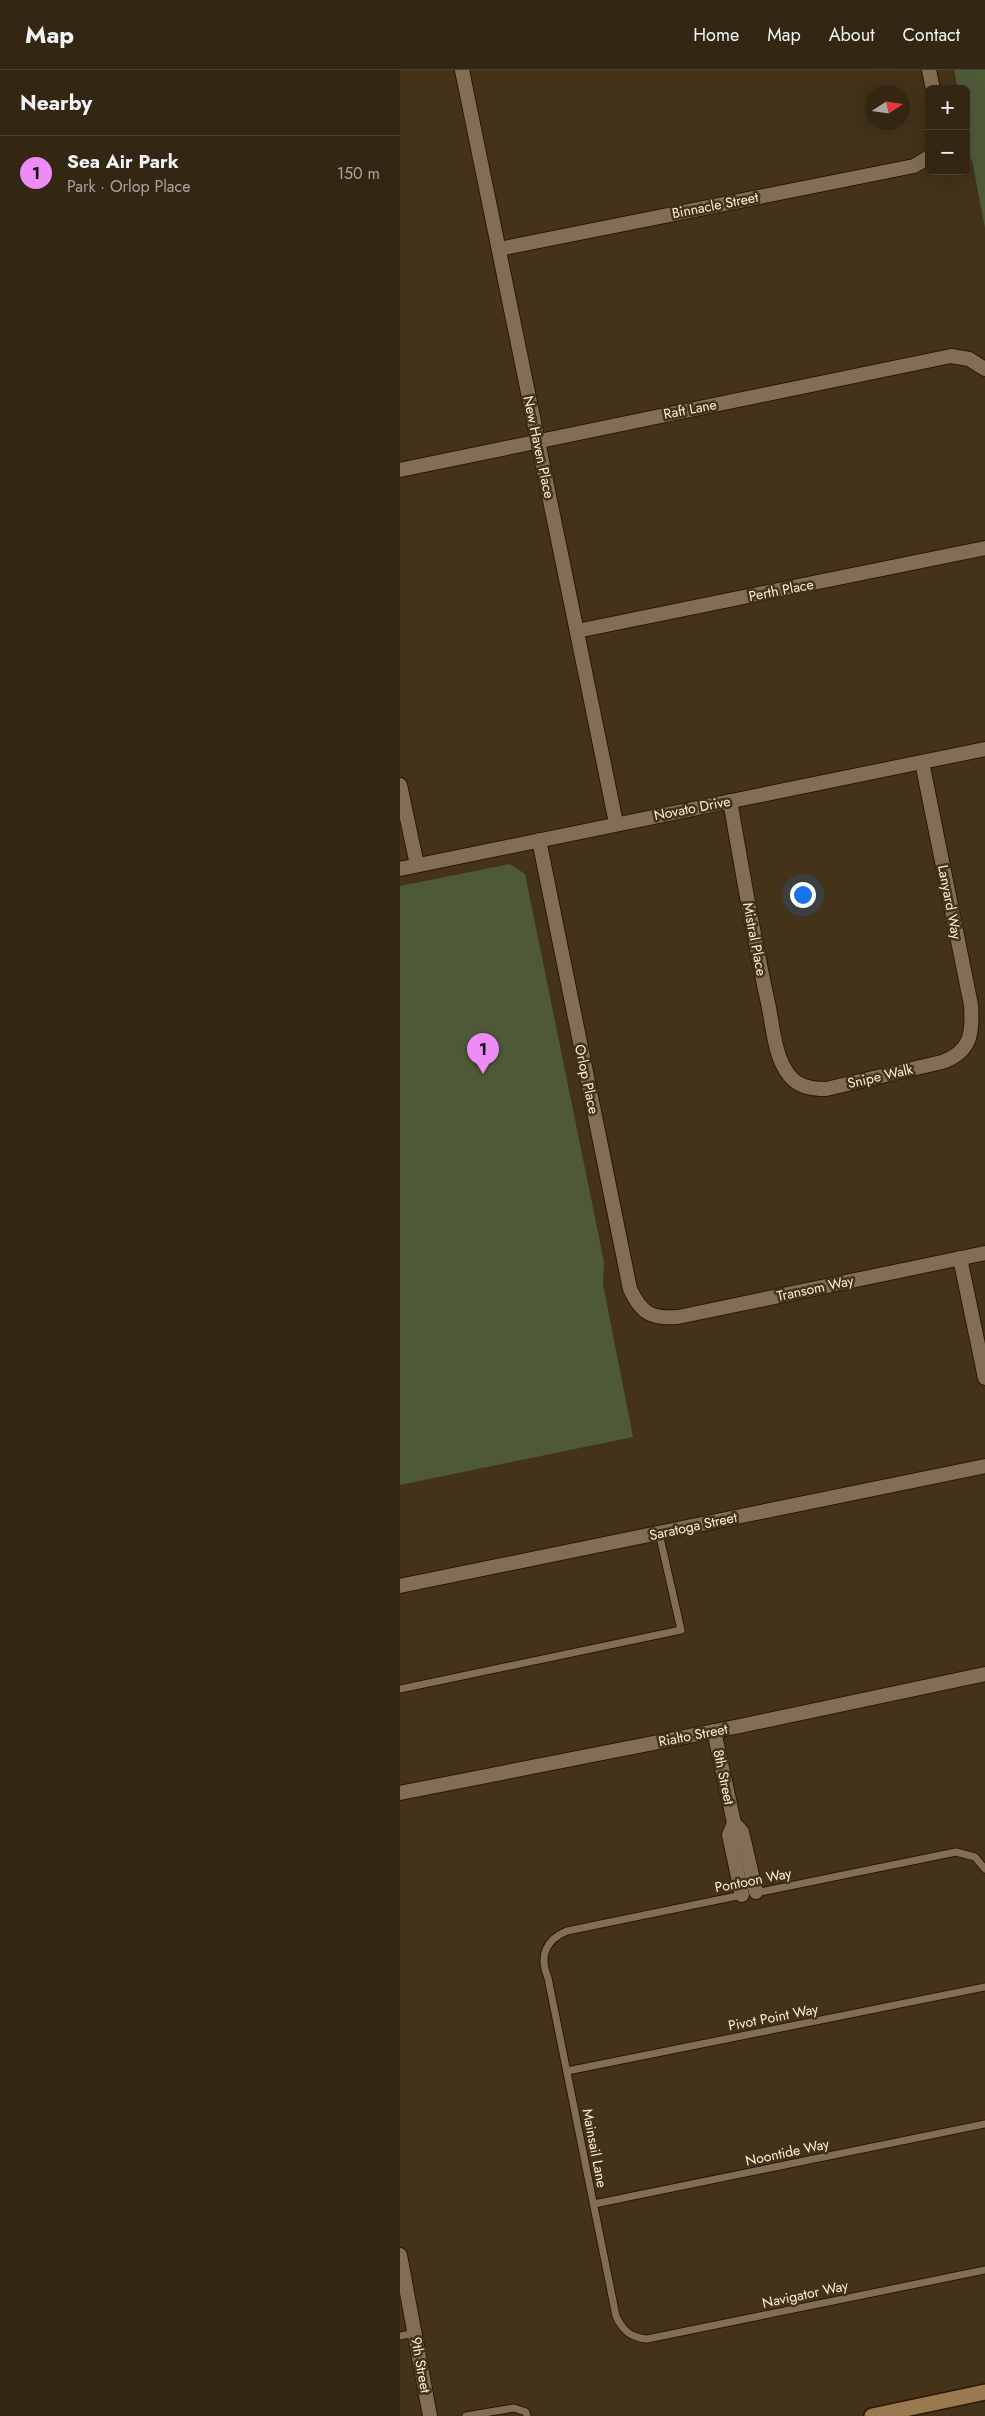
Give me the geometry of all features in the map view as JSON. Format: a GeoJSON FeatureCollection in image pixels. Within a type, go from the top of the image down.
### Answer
{"type":"FeatureCollection","features":[{"type":"Feature","properties":{"kind":"main road"},"geometry":{"type":"LineString","coordinates":[[872,2416],[985,2392]]}},
{"type":"Feature","properties":{"kind":"street","name":"New Haven Place"},"geometry":{"type":"LineString","coordinates":[[462,70],[616,824]]}},
{"type":"Feature","properties":{"kind":"street"},"geometry":{"type":"LineString","coordinates":[[929,70],[932,85]]}},
{"type":"Feature","properties":{"kind":"street","name":"Binnacle Street"},"geometry":{"type":"LineString","coordinates":[[499,249],[914,166],[925,160]]}},
{"type":"Feature","properties":{"kind":"street","name":"Raft Lane"},"geometry":{"type":"LineString","coordinates":[[400,470],[951,356],[969,359],[982,366]]}},
{"type":"Feature","properties":{"kind":"street","name":"Perth Place"},"geometry":{"type":"LineString","coordinates":[[577,631],[985,548]]}},
{"type":"Feature","properties":{"kind":"street","name":"Novato Drive"},"geometry":{"type":"LineString","coordinates":[[400,869],[985,749]]}},
{"type":"Feature","properties":{"kind":"street","name":"Lanyard Way"},"geometry":{"type":"LineString","coordinates":[[922,762],[971,1005],[972,1023],[968,1043]]}},
{"type":"Feature","properties":{"kind":"street"},"geometry":{"type":"LineString","coordinates":[[400,785],[417,865]]}},
{"type":"Feature","properties":{"kind":"street","name":"Mistral Place"},"geometry":{"type":"LineString","coordinates":[[730,801],[776,1043],[782,1065],[789,1075]]}},
{"type":"Feature","properties":{"kind":"street","name":"Orlop Place"},"geometry":{"type":"LineString","coordinates":[[539,840],[630,1289],[636,1303],[646,1312]]}},
{"type":"Feature","properties":{"kind":"street","name":"Snipe Walk"},"geometry":{"type":"LineString","coordinates":[[789,1075],[800,1085],[815,1089],[826,1089],[942,1062],[954,1058],[968,1043]]}},
{"type":"Feature","properties":{"kind":"street","name":"Transom Way"},"geometry":{"type":"LineString","coordinates":[[646,1312],[662,1318],[678,1317],[985,1253]]}},
{"type":"Feature","properties":{"kind":"street"},"geometry":{"type":"LineString","coordinates":[[960,1258],[985,1378]]}},
{"type":"Feature","properties":{"kind":"street","name":"Saratoga Street"},"geometry":{"type":"LineString","coordinates":[[400,1586],[985,1466]]}},
{"type":"Feature","properties":{"kind":"street","name":"Rialto Street"},"geometry":{"type":"LineString","coordinates":[[400,1793],[714,1731],[985,1674]]}},
{"type":"Feature","properties":{"kind":"street","name":"8th Street"},"geometry":{"type":"LineString","coordinates":[[714,1731],[734,1823],[742,1832],[749,1894]]}},
{"type":"Feature","properties":{"kind":"street","name":"9th Street"},"geometry":{"type":"LineString","coordinates":[[400,2255],[430,2416]]}},
{"type":"Feature","properties":{"kind":"lane"},"geometry":{"type":"LineString","coordinates":[[400,1689],[680,1630],[659,1533]]}},
{"type":"Feature","properties":{"kind":"lane","name":"Pontoon Way"},"geometry":{"type":"LineString","coordinates":[[543,1962],[550,1942],[567,1931],[956,1852],[975,1858],[984,1867]]}},
{"type":"Feature","properties":{"kind":"lane","name":"Mainsail Lane"},"geometry":{"type":"LineString","coordinates":[[543,1962],[616,2316],[620,2325],[630,2334]]}},
{"type":"Feature","properties":{"kind":"lane","name":"Pivot Point Way"},"geometry":{"type":"LineString","coordinates":[[567,2071],[985,1987]]}},
{"type":"Feature","properties":{"kind":"lane","name":"Noontide Way"},"geometry":{"type":"LineString","coordinates":[[594,2204],[985,2124]]}},
{"type":"Feature","properties":{"kind":"lane","name":"Navigator Way"},"geometry":{"type":"LineString","coordinates":[[630,2334],[647,2339],[985,2270]]}},
{"type":"Feature","properties":{"kind":"lane"},"geometry":{"type":"LineString","coordinates":[[400,2336],[415,2333]]}},
{"type":"Feature","properties":{"kind":"lane"},"geometry":{"type":"LineString","coordinates":[[466,2416],[514,2408],[526,2412],[527,2416]]}},
{"type":"Feature","properties":{"kind":"green space"},"geometry":{"type":"Polygon","coordinates":[[[954,70],[985,70],[985,228],[972,160],[970,158],[970,85],[957,85],[954,70]]]}},
{"type":"Feature","properties":{"kind":"green space"},"geometry":{"type":"Polygon","coordinates":[[[510,864],[525,874],[604,1262],[603,1284],[633,1437],[400,1485],[400,886],[510,864]]]}},
{"type":"Feature","properties":{"kind":"place","name":"Sea Air Park"},"geometry":{"type":"Point","coordinates":[483,1074]}}]}
